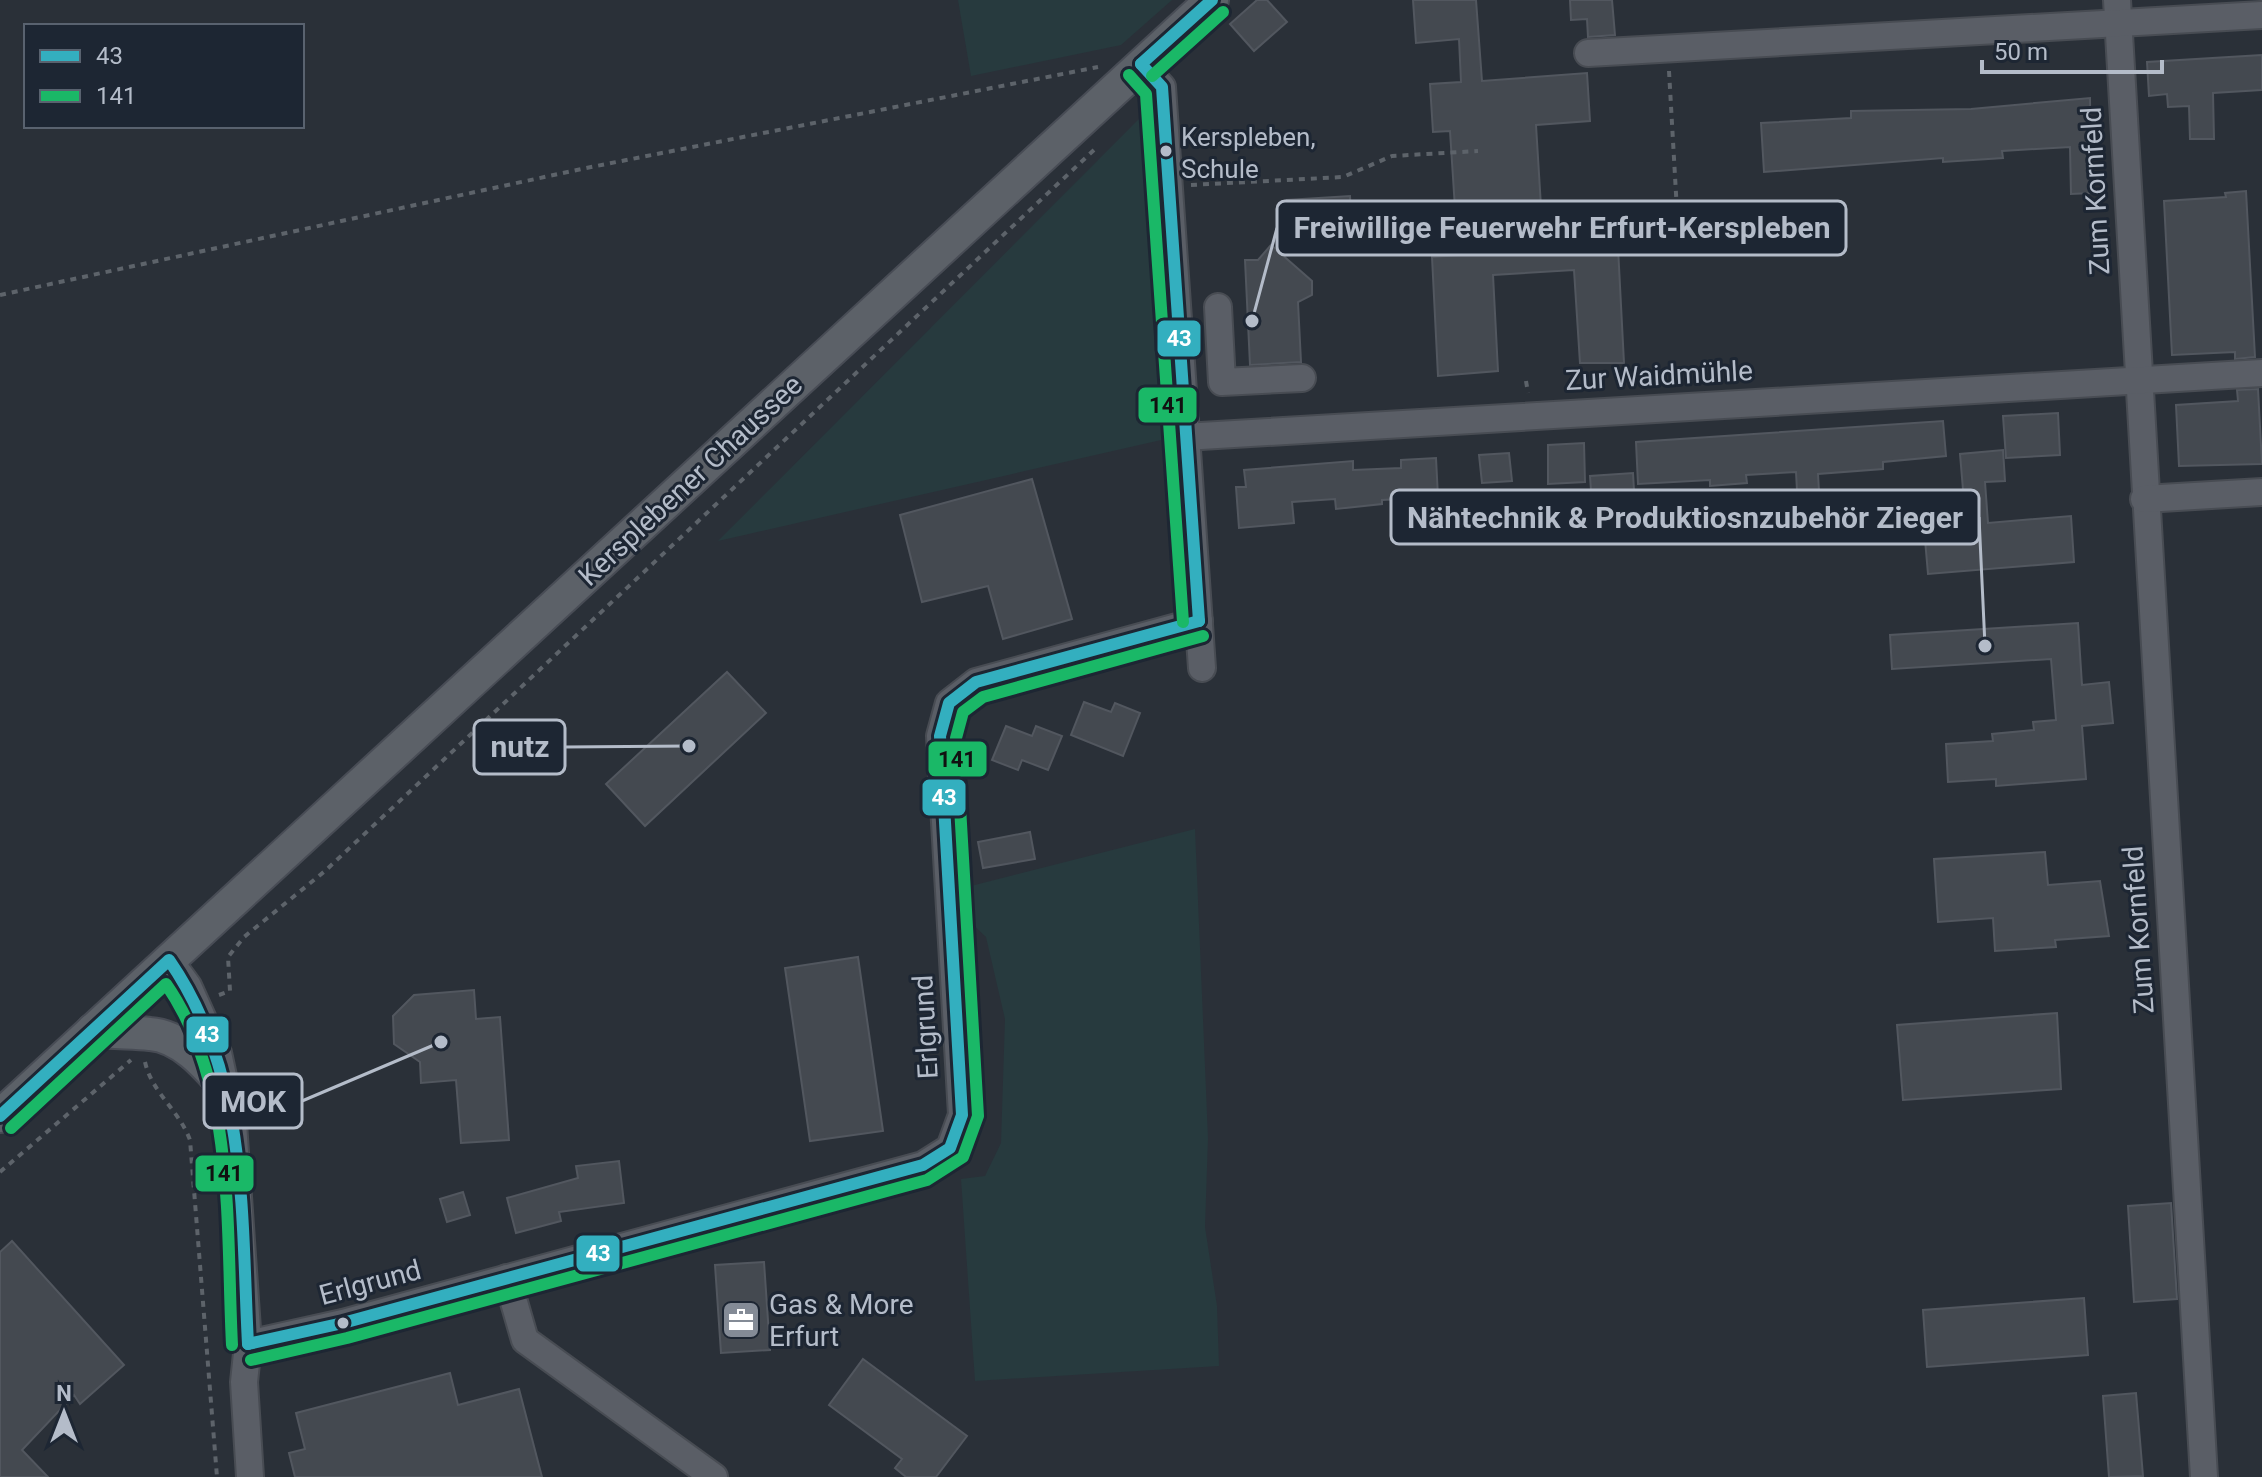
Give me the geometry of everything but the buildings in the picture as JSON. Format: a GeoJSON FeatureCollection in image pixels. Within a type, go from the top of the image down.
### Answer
{"type":"FeatureCollection","features":[{"type":"Feature","properties":{"kind":"main road","name":"Kersplebener Chaussee"},"geometry":{"type":"LineString","coordinates":[[0,1116],[1212,0]]}},
{"type":"Feature","properties":{"kind":"main road"},"geometry":{"type":"LineString","coordinates":[[93,1030],[147,1041],[172,1041],[199,1058],[225,1087]]}},
{"type":"Feature","properties":{"kind":"street"},"geometry":{"type":"LineString","coordinates":[[1588,53],[2117,11],[2262,15]]}},
{"type":"Feature","properties":{"kind":"street","name":"Zum Kornfeld"},"geometry":{"type":"LineString","coordinates":[[2117,11],[2204,1477]]}},
{"type":"Feature","properties":{"kind":"street"},"geometry":{"type":"LineString","coordinates":[[1141,64],[1162,87],[1202,668]]}},
{"type":"Feature","properties":{"kind":"street"},"geometry":{"type":"LineString","coordinates":[[1218,307],[1222,382],[1302,378]]}},
{"type":"Feature","properties":{"kind":"street"},"geometry":{"type":"LineString","coordinates":[[1179,340],[1220,338]]}},
{"type":"Feature","properties":{"kind":"street"},"geometry":{"type":"LineString","coordinates":[[2137,378],[2262,373]]}},
{"type":"Feature","properties":{"kind":"street","name":"Zur Waidmühle"},"geometry":{"type":"LineString","coordinates":[[1184,437],[2137,378]]}},
{"type":"Feature","properties":{"kind":"street"},"geometry":{"type":"LineString","coordinates":[[2144,499],[2262,492]]}},
{"type":"Feature","properties":{"kind":"street","name":"Erlgrund"},"geometry":{"type":"LineString","coordinates":[[248,1344],[343,1323],[923,1165],[950,1148],[962,1115],[940,736],[949,703],[976,682],[1199,621]]}},
{"type":"Feature","properties":{"kind":"street"},"geometry":{"type":"LineString","coordinates":[[169,960],[182,975],[218,1053],[233,1123],[248,1344],[244,1382],[250,1477]]}},
{"type":"Feature","properties":{"kind":"street"},"geometry":{"type":"LineString","coordinates":[[507,1278],[525,1340],[714,1477]]}},
{"type":"Feature","properties":{"kind":"path"},"geometry":{"type":"LineString","coordinates":[[1667,49],[1677,211]]}},
{"type":"Feature","properties":{"kind":"path"},"geometry":{"type":"LineString","coordinates":[[0,295],[602,165],[1100,66],[1141,64]]}},
{"type":"Feature","properties":{"kind":"path"},"geometry":{"type":"LineString","coordinates":[[195,1002],[230,991],[228,957],[244,937],[325,871],[1102,142]]}},
{"type":"Feature","properties":{"kind":"path"},"geometry":{"type":"LineString","coordinates":[[1169,187],[1343,177],[1392,156],[1478,151]]}},
{"type":"Feature","properties":{"kind":"path"},"geometry":{"type":"LineString","coordinates":[[0,1172],[147,1041]]}},
{"type":"Feature","properties":{"kind":"path"},"geometry":{"type":"LineString","coordinates":[[147,1041],[145,1066],[154,1087],[184,1122],[192,1154],[217,1477]]}},
{"type":"Feature","properties":{"kind":"green space"},"geometry":{"type":"Polygon","coordinates":[[[958,0],[1172,0],[1121,45],[971,76],[958,0]]]}},
{"type":"Feature","properties":{"kind":"green space"},"geometry":{"type":"Polygon","coordinates":[[[1147,111],[1170,438],[718,541],[1147,111]]]}},
{"type":"Feature","properties":{"kind":"green space"},"geometry":{"type":"Polygon","coordinates":[[[1195,829],[1208,1138],[1205,1227],[1217,1306],[1219,1366],[975,1381],[961,1179],[985,1176],[1001,1143],[1005,1019],[986,937],[969,921],[967,887],[1195,829]]]}},
{"type":"Feature","properties":{"kind":"transit line","name":"43"},"geometry":{"type":"LineString","coordinates":[[1141,64],[1212,0]]}},
{"type":"Feature","properties":{"kind":"transit line","name":"141"},"geometry":{"type":"LineString","coordinates":[[1152,76],[1223,12]]}},
{"type":"Feature","properties":{"kind":"transit line","name":"43"},"geometry":{"type":"LineString","coordinates":[[1141,64],[1162,87],[1199,621]]}},
{"type":"Feature","properties":{"kind":"transit line","name":"141"},"geometry":{"type":"LineString","coordinates":[[1129,75],[1146,94],[1183,622]]}},
{"type":"Feature","properties":{"kind":"transit line","name":"43"},"geometry":{"type":"LineString","coordinates":[[248,1344],[343,1323],[923,1165],[950,1148],[962,1115],[940,736],[949,703],[976,682],[1199,621]]}},
{"type":"Feature","properties":{"kind":"transit line","name":"141"},"geometry":{"type":"LineString","coordinates":[[251,1360],[347,1338],[927,1180],[963,1157],[978,1116],[956,738],[963,712],[983,697],[1203,636]]}},
{"type":"Feature","properties":{"kind":"transit line","name":"43"},"geometry":{"type":"LineString","coordinates":[[0,1116],[169,960],[195,1004],[214,1049],[227,1097],[241,1194],[248,1344]]}},
{"type":"Feature","properties":{"kind":"transit line","name":"141"},"geometry":{"type":"LineString","coordinates":[[11,1128],[166,984],[189,1024],[205,1067],[216,1112],[227,1206],[232,1345]]}},
{"type":"Feature","properties":{"kind":"place","name":"Kerspleben, Schule"},"geometry":{"type":"Point","coordinates":[1166,151]}},
{"type":"Feature","properties":{"kind":"place","name":"Freiwillige Feuerwehr Erfurt-Kerspleben"},"geometry":{"type":"Point","coordinates":[1252,321]}},
{"type":"Feature","properties":{"kind":"place","name":"Nähtechnik & Produktiosnzubehör Zieger"},"geometry":{"type":"Point","coordinates":[1985,646]}},
{"type":"Feature","properties":{"kind":"place","name":"nutz"},"geometry":{"type":"Point","coordinates":[689,746]}},
{"type":"Feature","properties":{"kind":"place","name":"MOK"},"geometry":{"type":"Point","coordinates":[441,1042]}},
{"type":"Feature","properties":{"kind":"place","name":"Gas & More Erfurt"},"geometry":{"type":"Point","coordinates":[741,1320]}}]}
